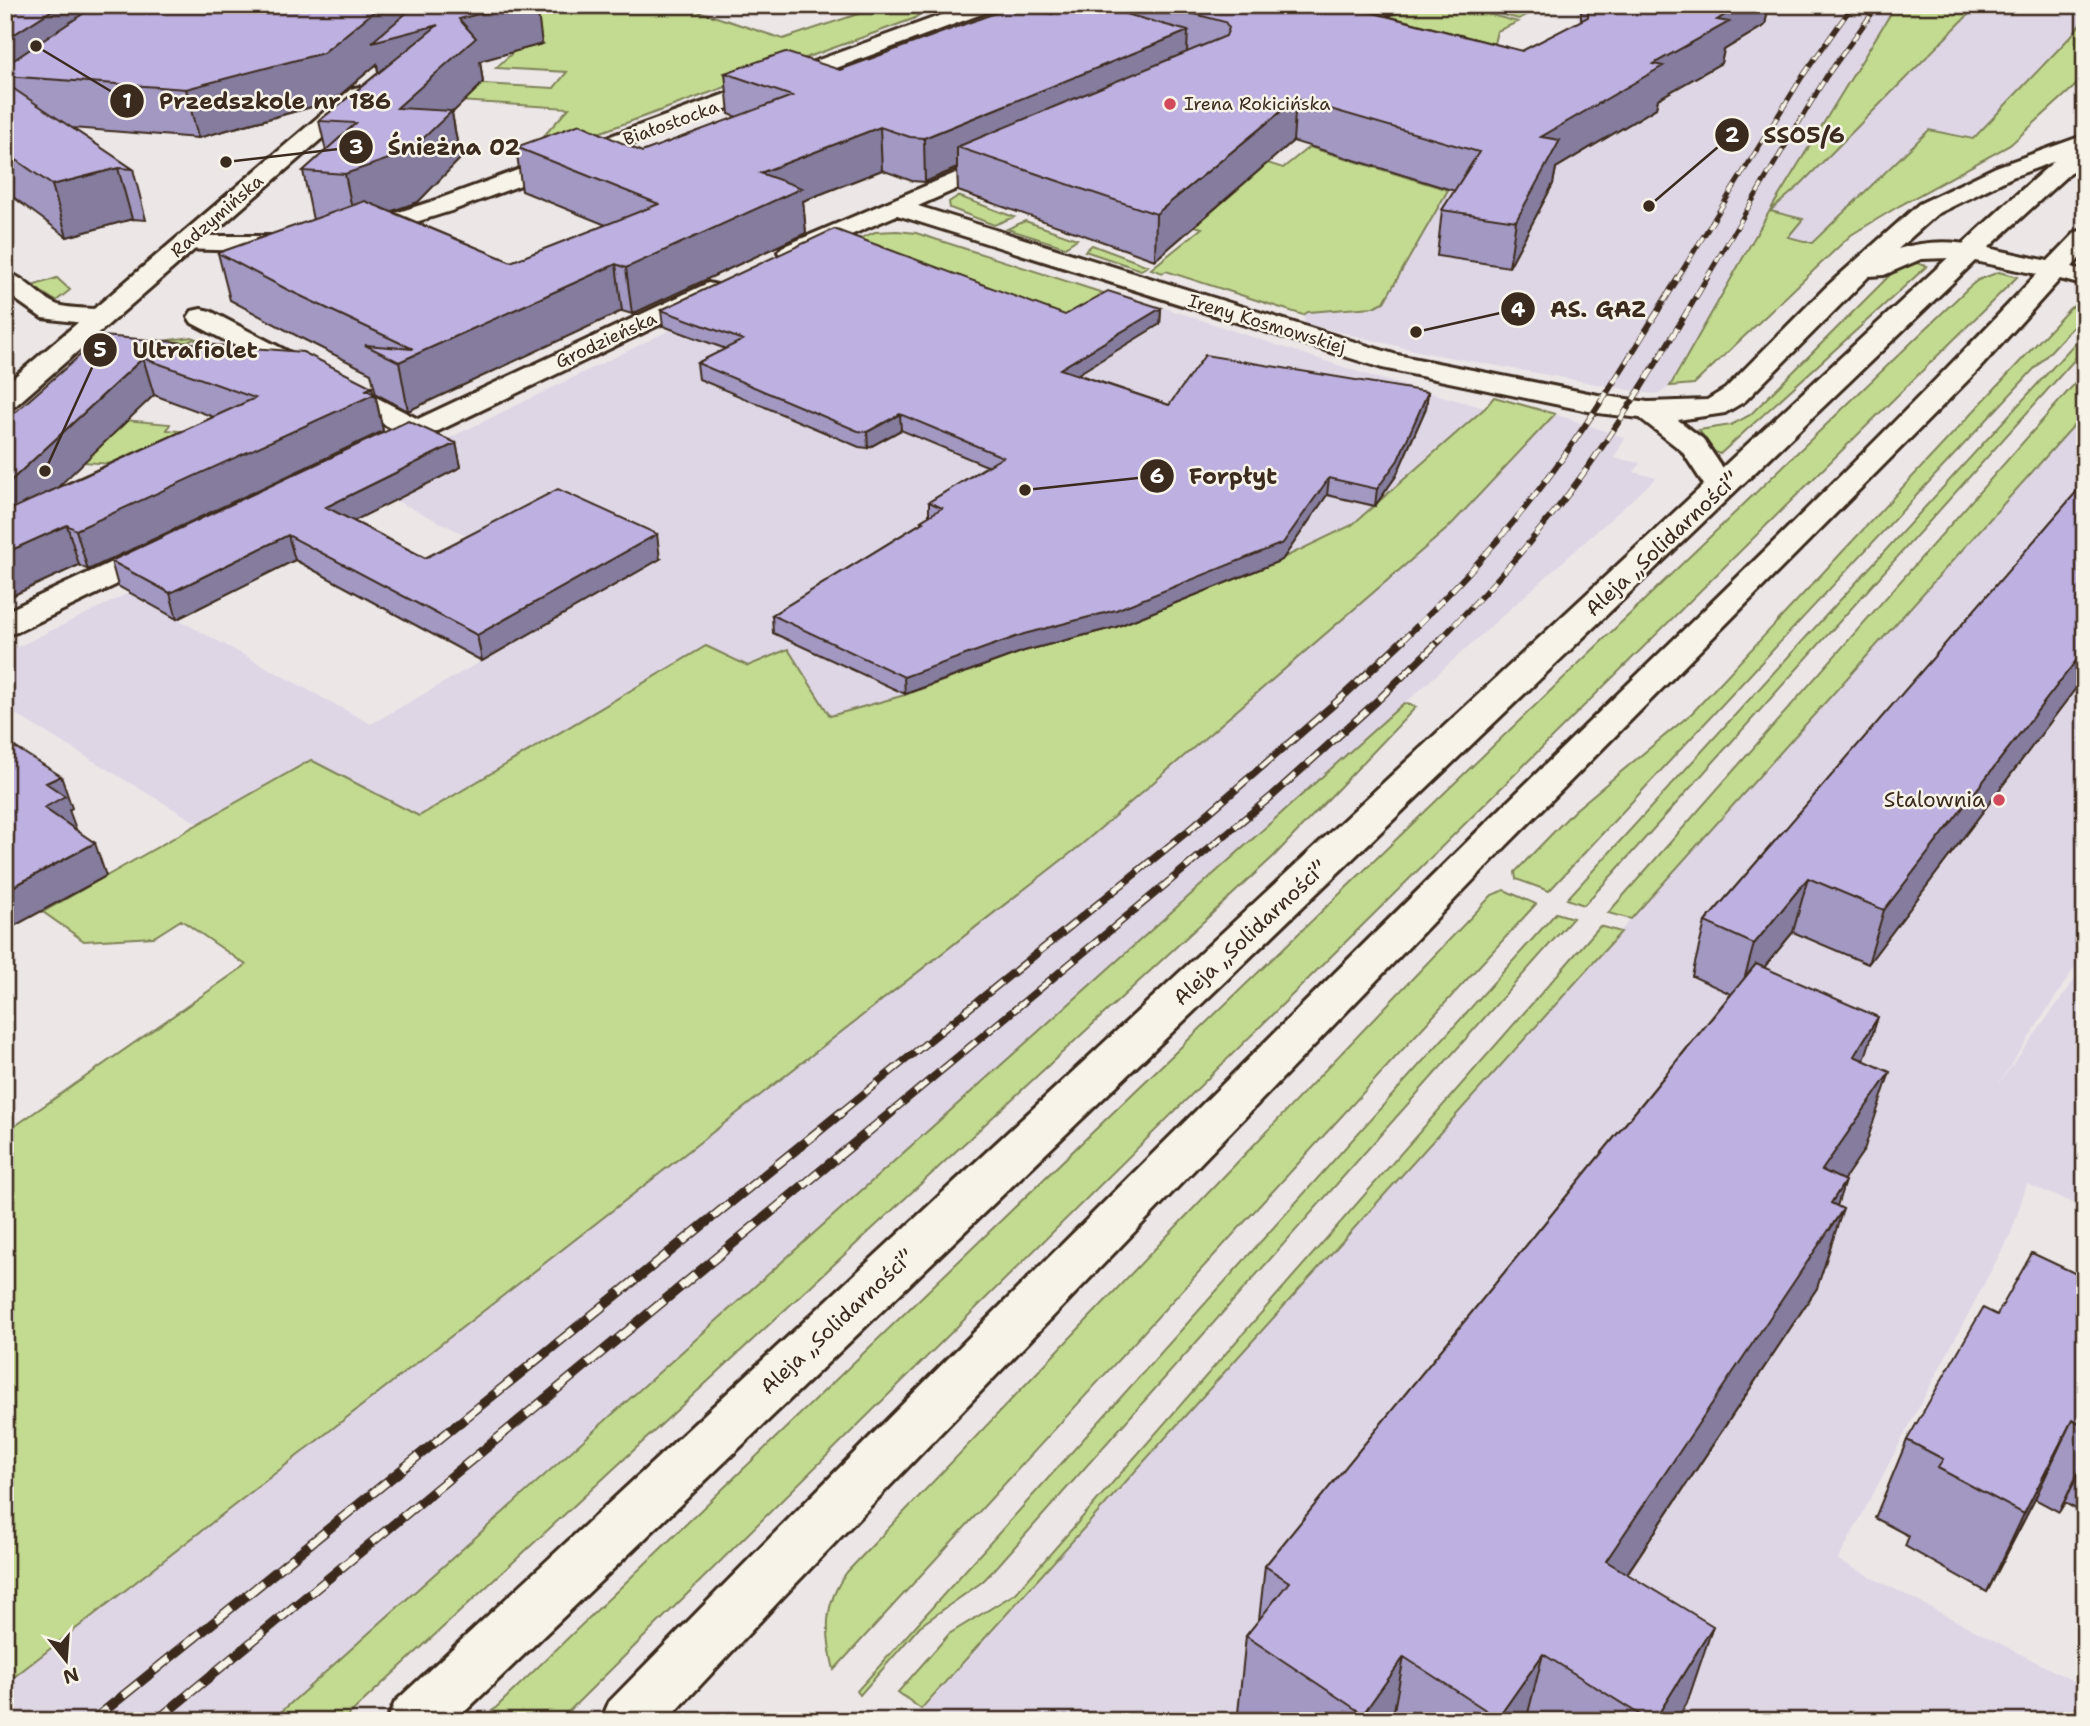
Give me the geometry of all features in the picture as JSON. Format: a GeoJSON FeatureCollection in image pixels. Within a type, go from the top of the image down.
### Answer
{"type":"FeatureCollection","features":[{"type":"Feature","properties":{"kind":"street"},"geometry":{"type":"LineString","coordinates":[[1321,5],[1358,12],[1381,10],[1393,5]]}},
{"type":"Feature","properties":{"kind":"street"},"geometry":{"type":"LineString","coordinates":[[988,6],[1011,13]]}},
{"type":"Feature","properties":{"kind":"street","name":"Białostocka"},"geometry":{"type":"LineString","coordinates":[[337,239],[442,206],[988,6]]}},
{"type":"Feature","properties":{"kind":"street","name":"Radzymińska"},"geometry":{"type":"LineString","coordinates":[[5,400],[379,76]]}},
{"type":"Feature","properties":{"kind":"street"},"geometry":{"type":"LineString","coordinates":[[1834,294],[1928,209],[2004,172],[2085,144]]}},
{"type":"Feature","properties":{"kind":"street","name":"Aleja „Solidarności”"},"geometry":{"type":"LineString","coordinates":[[415,1721],[1721,488],[1971,234],[2017,206],[2085,144]]}},
{"type":"Feature","properties":{"kind":"street"},"geometry":{"type":"LineString","coordinates":[[769,262],[1028,149]]}},
{"type":"Feature","properties":{"kind":"street","name":"Ireny Kosmowskiej"},"geometry":{"type":"LineString","coordinates":[[894,206],[1392,362],[1551,396],[1648,411],[1703,410],[1726,401],[1834,294]]}},
{"type":"Feature","properties":{"kind":"street"},"geometry":{"type":"LineString","coordinates":[[1907,227],[1925,223],[2074,254]]}},
{"type":"Feature","properties":{"kind":"street"},"geometry":{"type":"LineString","coordinates":[[1834,294],[1909,252],[1934,249],[1971,234]]}},
{"type":"Feature","properties":{"kind":"street"},"geometry":{"type":"LineString","coordinates":[[185,244],[310,243]]}},
{"type":"Feature","properties":{"kind":"street"},"geometry":{"type":"LineString","coordinates":[[2074,254],[2085,278]]}},
{"type":"Feature","properties":{"kind":"street"},"geometry":{"type":"LineString","coordinates":[[629,1721],[760,1584],[1484,847],[1882,452],[2074,254]]}},
{"type":"Feature","properties":{"kind":"street"},"geometry":{"type":"LineString","coordinates":[[5,280],[17,302],[51,312],[100,317]]}},
{"type":"Feature","properties":{"kind":"street","name":"Grodzieńska"},"geometry":{"type":"LineString","coordinates":[[342,466],[733,280]]}},
{"type":"Feature","properties":{"kind":"street"},"geometry":{"type":"LineString","coordinates":[[201,317],[417,430]]}},
{"type":"Feature","properties":{"kind":"street"},"geometry":{"type":"LineString","coordinates":[[1648,411],[1693,445],[1721,488]]}},
{"type":"Feature","properties":{"kind":"street"},"geometry":{"type":"LineString","coordinates":[[5,625],[192,537]]}},
{"type":"Feature","properties":{"kind":"shaded area"},"geometry":{"type":"Polygon","coordinates":[[[1577,5],[1690,5],[1764,23],[1786,5],[2085,5],[2085,77],[2010,145],[1851,235],[1694,384],[1670,386],[1660,393],[1652,394],[1426,353],[1306,324],[1303,315],[1308,312],[1355,310],[1384,302],[1447,190],[1309,147],[1322,137],[1579,43],[1577,5]]]}},
{"type":"Feature","properties":{"kind":"shaded area"},"geometry":{"type":"Polygon","coordinates":[[[754,289],[1107,306],[1128,296],[1377,378],[1485,408],[1352,525],[1260,569],[1116,627],[1024,651],[905,695],[830,716],[788,649],[748,666],[706,646],[419,816],[311,760],[197,823],[5,708],[5,653],[129,593],[371,724],[592,598],[371,488],[370,477],[754,289]]]}},
{"type":"Feature","properties":{"kind":"shaded area"},"geometry":{"type":"Polygon","coordinates":[[[2085,413],[2085,952],[1999,1083],[2085,966],[2085,1208],[2027,1184],[2011,1233],[1838,1560],[2085,1687],[2085,1721],[912,1721],[2085,413]]]}},
{"type":"Feature","properties":{"kind":"shaded area"},"geometry":{"type":"Polygon","coordinates":[[[1555,414],[1625,438],[1614,458],[1640,463],[1634,472],[1656,478],[271,1721],[5,1721],[5,1684],[1081,845],[1448,528],[1555,414]]]}},
{"type":"Feature","properties":{"kind":"green space"},"geometry":{"type":"Polygon","coordinates":[[[513,5],[680,5],[783,39],[882,6],[932,6],[913,19],[521,161],[569,108],[410,98],[428,81],[554,88],[567,72],[496,68],[522,44],[513,5]]]}},
{"type":"Feature","properties":{"kind":"green space"},"geometry":{"type":"Polygon","coordinates":[[[1400,5],[1454,5],[1518,22],[1497,31],[1493,48],[1373,17],[1400,5]]]}},
{"type":"Feature","properties":{"kind":"green space"},"geometry":{"type":"Polygon","coordinates":[[[1464,5],[1546,5],[1519,19],[1464,5]]]}},
{"type":"Feature","properties":{"kind":"green space"},"geometry":{"type":"Polygon","coordinates":[[[1896,5],[1978,5],[1799,186],[1770,211],[1803,219],[1788,237],[1812,243],[1929,130],[1973,139],[2085,18],[2085,77],[2010,145],[1851,235],[1694,384],[1670,386],[1769,212],[1896,5]]]}},
{"type":"Feature","properties":{"kind":"green space"},"geometry":{"type":"Polygon","coordinates":[[[1180,135],[1283,168],[1309,147],[1448,190],[1384,302],[1373,307],[1308,312],[1303,315],[1166,271],[1163,273],[1151,269],[1202,228],[1195,226],[1260,170],[1180,135]]]}},
{"type":"Feature","properties":{"kind":"green space"},"geometry":{"type":"Polygon","coordinates":[[[958,196],[1014,217],[994,225],[950,208],[949,202],[958,196]]]}},
{"type":"Feature","properties":{"kind":"green space"},"geometry":{"type":"Polygon","coordinates":[[[1025,221],[1077,239],[1065,247],[1007,229],[1025,221]]]}},
{"type":"Feature","properties":{"kind":"green space"},"geometry":{"type":"Polygon","coordinates":[[[875,232],[916,233],[1122,299],[1065,330],[842,246],[875,232]]]}},
{"type":"Feature","properties":{"kind":"green space"},"geometry":{"type":"Polygon","coordinates":[[[1092,245],[1148,266],[1141,270],[1085,251],[1092,245]]]}},
{"type":"Feature","properties":{"kind":"green space"},"geometry":{"type":"Polygon","coordinates":[[[1909,261],[1927,266],[1720,454],[1715,452],[1699,430],[1731,425],[1750,415],[1896,269],[1909,261]]]}},
{"type":"Feature","properties":{"kind":"green space"},"geometry":{"type":"Polygon","coordinates":[[[1999,272],[2017,277],[559,1721],[482,1721],[1968,288],[1978,280],[1999,272]]]}},
{"type":"Feature","properties":{"kind":"green space"},"geometry":{"type":"Polygon","coordinates":[[[57,278],[70,290],[56,301],[32,286],[57,278]]]}},
{"type":"Feature","properties":{"kind":"green space"},"geometry":{"type":"Polygon","coordinates":[[[2085,300],[2085,314],[1549,891],[1516,879],[1515,872],[1575,810],[1692,713],[2070,308],[2085,300]]]}},
{"type":"Feature","properties":{"kind":"green space"},"geometry":{"type":"Polygon","coordinates":[[[2085,332],[2085,348],[1612,875],[1584,905],[1567,899],[2085,332]]]}},
{"type":"Feature","properties":{"kind":"green space"},"geometry":{"type":"Polygon","coordinates":[[[192,337],[249,364],[230,371],[194,339],[172,349],[111,407],[90,405],[78,416],[170,424],[167,430],[225,435],[192,469],[18,458],[89,393],[119,396],[141,375],[112,372],[140,344],[192,337]]]}},
{"type":"Feature","properties":{"kind":"green space"},"geometry":{"type":"Polygon","coordinates":[[[2085,372],[2085,413],[1631,919],[1608,913],[2085,372]]]}},
{"type":"Feature","properties":{"kind":"green space"},"geometry":{"type":"Polygon","coordinates":[[[1494,397],[1555,414],[1448,528],[1081,845],[5,1684],[5,1133],[246,965],[181,920],[154,937],[84,941],[43,912],[311,760],[419,816],[706,646],[748,666],[788,649],[830,716],[905,695],[1024,651],[1116,627],[1260,569],[1352,525],[1485,408],[1494,397]]]}},
{"type":"Feature","properties":{"kind":"green space"},"geometry":{"type":"Polygon","coordinates":[[[1404,703],[1416,707],[1274,856],[342,1721],[271,1721],[1404,703]]]}},
{"type":"Feature","properties":{"kind":"green space"},"geometry":{"type":"Polygon","coordinates":[[[1504,890],[1536,904],[834,1670],[828,1619],[834,1596],[847,1572],[1492,895],[1504,890]]]}},
{"type":"Feature","properties":{"kind":"green space"},"geometry":{"type":"Polygon","coordinates":[[[1556,913],[1573,918],[995,1569],[982,1582],[920,1626],[860,1695],[857,1691],[1556,913]]]}},
{"type":"Feature","properties":{"kind":"green space"},"geometry":{"type":"Polygon","coordinates":[[[1600,926],[1621,932],[921,1709],[898,1692],[949,1634],[1016,1593],[1600,926]]]}},
{"type":"Feature","properties":{"kind":"building"},"geometry":{"type":"Polygon","coordinates":[[[5,5],[60,5],[5,40],[5,5]]]}},
{"type":"Feature","properties":{"kind":"building"},"geometry":{"type":"Polygon","coordinates":[[[96,5],[382,5],[323,53],[186,89],[5,76],[5,66],[96,5]]]}},
{"type":"Feature","properties":{"kind":"building"},"geometry":{"type":"Polygon","coordinates":[[[416,5],[513,5],[459,19],[476,38],[397,108],[452,111],[409,152],[345,174],[303,171],[356,123],[319,121],[438,25],[372,42],[416,5]]]}},
{"type":"Feature","properties":{"kind":"building"},"geometry":{"type":"Polygon","coordinates":[[[1017,5],[1052,14],[1075,5],[1093,5],[1188,31],[924,138],[910,137],[880,127],[760,173],[802,188],[626,268],[616,264],[399,362],[365,345],[413,349],[288,290],[218,253],[365,201],[511,262],[659,204],[516,147],[580,124],[642,152],[792,96],[725,73],[785,52],[840,70],[1017,5]]]}},
{"type":"Feature","properties":{"kind":"building"},"geometry":{"type":"Polygon","coordinates":[[[1161,5],[1347,5],[1522,51],[1588,17],[1588,5],[1740,5],[1717,20],[1729,22],[1653,64],[1663,66],[1541,137],[1560,140],[1516,221],[1442,210],[1479,152],[1296,99],[1156,214],[957,147],[1226,36],[1229,28],[1225,22],[1161,5]]]}},
{"type":"Feature","properties":{"kind":"building"},"geometry":{"type":"Polygon","coordinates":[[[5,83],[133,169],[118,168],[52,185],[5,152],[5,83]]]}},
{"type":"Feature","properties":{"kind":"building"},"geometry":{"type":"Polygon","coordinates":[[[834,229],[1065,315],[1108,291],[1161,308],[1060,369],[1169,405],[1205,355],[1428,392],[1398,460],[1377,489],[1329,478],[1283,543],[1116,610],[1024,634],[904,677],[772,615],[923,522],[921,521],[942,508],[929,502],[1003,457],[900,414],[867,432],[858,431],[697,363],[743,340],[661,310],[834,229]]]}},
{"type":"Feature","properties":{"kind":"building"},"geometry":{"type":"Polygon","coordinates":[[[102,336],[303,352],[372,387],[366,390],[375,394],[76,530],[67,525],[5,553],[5,512],[255,398],[143,358],[5,486],[5,421],[102,336]]]}},
{"type":"Feature","properties":{"kind":"building"},"geometry":{"type":"Polygon","coordinates":[[[408,421],[456,443],[326,507],[425,558],[558,489],[657,534],[477,635],[288,535],[170,593],[111,561],[408,421]]]}},
{"type":"Feature","properties":{"kind":"building"},"geometry":{"type":"Polygon","coordinates":[[[2085,482],[2085,649],[1884,910],[1808,878],[1754,944],[1705,922],[2085,482]]]}},
{"type":"Feature","properties":{"kind":"building"},"geometry":{"type":"Polygon","coordinates":[[[5,741],[61,776],[46,783],[65,796],[44,808],[95,843],[5,891],[5,741]]]}},
{"type":"Feature","properties":{"kind":"building"},"geometry":{"type":"Polygon","coordinates":[[[1756,964],[1878,1017],[1854,1056],[1890,1072],[1822,1170],[1845,1181],[1831,1203],[1843,1209],[1606,1561],[1713,1626],[1654,1721],[1543,1654],[1498,1718],[1404,1657],[1363,1714],[1246,1636],[1289,1582],[1265,1566],[1756,964]]]}},
{"type":"Feature","properties":{"kind":"building"},"geometry":{"type":"Polygon","coordinates":[[[2032,1253],[2085,1278],[2085,1427],[2072,1420],[2024,1514],[1938,1468],[1943,1459],[1907,1440],[1983,1308],[1997,1315],[2032,1253]]]}},
{"type":"Feature","properties":{"kind":"railway"},"geometry":{"type":"LineString","coordinates":[[1677,279],[1802,77],[1853,5]]}},
{"type":"Feature","properties":{"kind":"railway"},"geometry":{"type":"LineString","coordinates":[[1706,279],[1826,77],[1878,5]]}},
{"type":"Feature","properties":{"kind":"railway"},"geometry":{"type":"LineString","coordinates":[[1403,640],[1482,558],[1549,477],[1606,393],[1678,278]]}},
{"type":"Feature","properties":{"kind":"railway"},"geometry":{"type":"LineString","coordinates":[[1439,641],[1522,551],[1569,493],[1624,414],[1707,278]]}},
{"type":"Feature","properties":{"kind":"railway"},"geometry":{"type":"LineString","coordinates":[[840,1113],[1189,830],[1341,698],[1403,640]]}},
{"type":"Feature","properties":{"kind":"railway"},"geometry":{"type":"LineString","coordinates":[[890,1113],[1272,796],[1439,641]]}},
{"type":"Feature","properties":{"kind":"railway"},"geometry":{"type":"LineString","coordinates":[[92,1721],[842,1112]]}},
{"type":"Feature","properties":{"kind":"railway"},"geometry":{"type":"LineString","coordinates":[[156,1721],[892,1112]]}},
{"type":"Feature","properties":{"kind":"place","name":"Przedszkole nr 186"},"geometry":{"type":"Point","coordinates":[36,46]}},
{"type":"Feature","properties":{"kind":"place","name":"Irena Rokicińska"},"geometry":{"type":"Point","coordinates":[1170,104]}},
{"type":"Feature","properties":{"kind":"place","name":"Śnieżna 02"},"geometry":{"type":"Point","coordinates":[226,162]}},
{"type":"Feature","properties":{"kind":"place","name":"SSO5/6"},"geometry":{"type":"Point","coordinates":[1649,206]}},
{"type":"Feature","properties":{"kind":"place","name":"AS. GAZ"},"geometry":{"type":"Point","coordinates":[1416,332]}},
{"type":"Feature","properties":{"kind":"place","name":"Ultrafiolet"},"geometry":{"type":"Point","coordinates":[45,471]}},
{"type":"Feature","properties":{"kind":"place","name":"Forpłyt"},"geometry":{"type":"Point","coordinates":[1025,490]}},
{"type":"Feature","properties":{"kind":"place","name":"Stalownia"},"geometry":{"type":"Point","coordinates":[1999,800]}}]}
